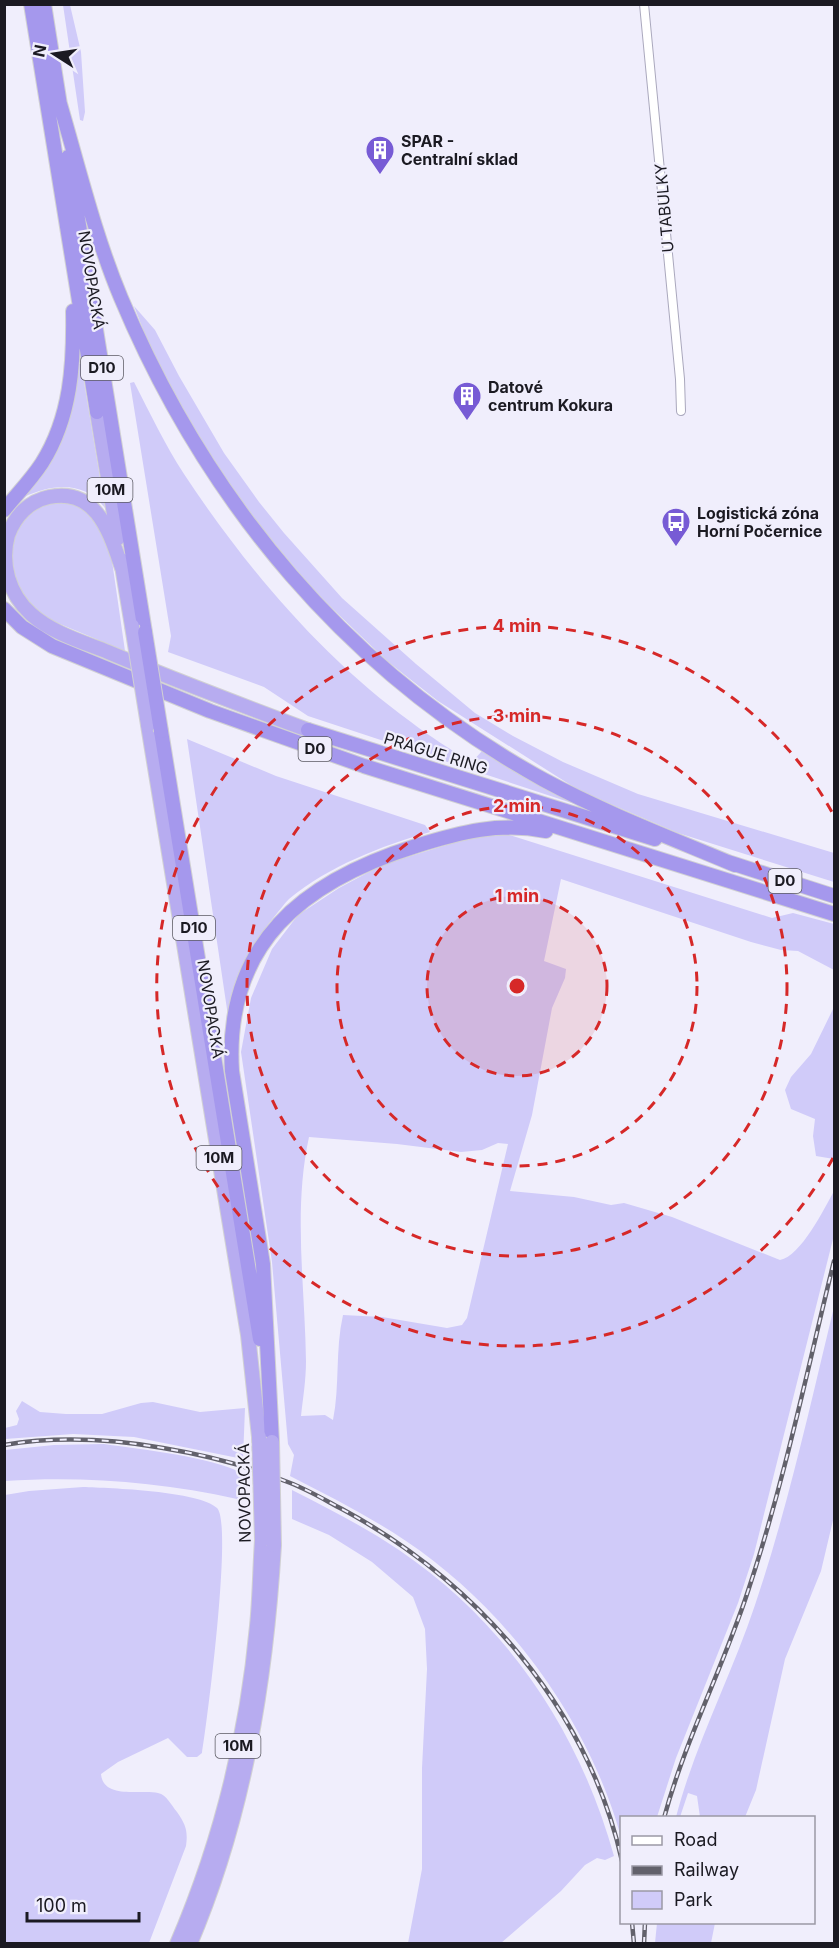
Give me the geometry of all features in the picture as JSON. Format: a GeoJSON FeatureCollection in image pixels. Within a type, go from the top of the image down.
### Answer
{"type":"FeatureCollection","features":[{"type":"Feature","properties":{"kind":"highway","name":"NOVOPACKÁ"},"geometry":{"type":"LineString","coordinates":[[31,4],[265,1439]]}},
{"type":"Feature","properties":{"kind":"highway","name":"NOVOPACKÁ"},"geometry":{"type":"LineString","coordinates":[[44,4],[260,1335],[269,1627],[254,1728],[243,1781],[213,1886],[190,1944]]}},
{"type":"Feature","properties":{"kind":"highway"},"geometry":{"type":"LineString","coordinates":[[60,104],[110,269],[151,367],[180,422],[212,472],[254,531],[292,578],[322,611],[386,670],[432,707],[503,756],[574,795],[735,865]]}},
{"type":"Feature","properties":{"kind":"highway"},"geometry":{"type":"LineString","coordinates":[[4,510],[42,463],[66,408],[73,353],[72,261]]}},
{"type":"Feature","properties":{"kind":"highway","name":"PRAGUE RING"},"geometry":{"type":"LineString","coordinates":[[122,568],[105,523],[88,505],[72,497],[48,497],[35,502],[24,509],[15,520],[7,538],[4,558],[13,591],[21,604],[37,619],[60,632],[308,730],[834,896]]}},
{"type":"Feature","properties":{"kind":"highway","name":"PRAGUE RING"},"geometry":{"type":"LineString","coordinates":[[4,609],[22,627],[42,641],[173,697],[282,737],[595,840],[834,914]]}},
{"type":"Feature","properties":{"kind":"highway"},"geometry":{"type":"LineString","coordinates":[[265,1439],[263,1264],[232,1071],[231,1051],[232,1028],[242,985],[259,949],[287,914],[328,883],[375,860],[413,847],[456,834],[500,826],[536,829],[595,840]]}},
{"type":"Feature","properties":{"kind":"highway","name":"NOVOPACKÁ"},"geometry":{"type":"LineString","coordinates":[[177,1944],[216,1835],[231,1778],[240,1736],[268,1542]]}},
{"type":"Feature","properties":{"kind":"street","name":"U TABULKY"},"geometry":{"type":"LineString","coordinates":[[644,4],[680,380],[681,411]]}},
{"type":"Feature","properties":{"kind":"green space"},"geometry":{"type":"Polygon","coordinates":[[[63,5],[70,5],[81,52],[85,112],[83,121],[80,120],[63,5]]]}},
{"type":"Feature","properties":{"kind":"green space"},"geometry":{"type":"Polygon","coordinates":[[[134,306],[155,330],[224,453],[284,533],[342,598],[475,713],[563,762],[638,794],[834,853],[834,882],[678,833],[580,791],[438,701],[387,661],[314,591],[255,520],[191,428],[156,363],[134,306]]]}},
{"type":"Feature","properties":{"kind":"green space"},"geometry":{"type":"Polygon","coordinates":[[[79,364],[81,364],[105,508],[87,493],[67,487],[46,489],[24,497],[75,393],[79,364]]]}},
{"type":"Feature","properties":{"kind":"green space"},"geometry":{"type":"Polygon","coordinates":[[[134,382],[177,463],[232,542],[287,608],[346,669],[378,697],[471,763],[482,751],[581,806],[308,716],[264,687],[168,652],[171,636],[130,383],[134,382]]]}},
{"type":"Feature","properties":{"kind":"green space"},"geometry":{"type":"Polygon","coordinates":[[[45,502],[74,503],[91,511],[110,547],[125,651],[43,617],[27,605],[12,583],[11,542],[21,518],[45,502]]]}},
{"type":"Feature","properties":{"kind":"green space"},"geometry":{"type":"Polygon","coordinates":[[[187,739],[276,776],[425,825],[430,832],[356,858],[321,877],[289,899],[251,951],[240,976],[228,1016],[187,739]]]}},
{"type":"Feature","properties":{"kind":"green space"},"geometry":{"type":"Polygon","coordinates":[[[500,832],[772,918],[793,913],[834,924],[834,970],[798,951],[781,950],[751,942],[561,879],[544,961],[566,969],[565,978],[552,1008],[532,1115],[510,1191],[574,1197],[611,1205],[624,1203],[672,1217],[780,1260],[788,1257],[804,1241],[834,1191],[834,1235],[754,1554],[738,1603],[676,1758],[657,1816],[620,1816],[620,1834],[588,1751],[565,1709],[539,1670],[510,1633],[478,1599],[443,1568],[406,1541],[290,1476],[294,1455],[288,1444],[272,1262],[241,1052],[251,998],[272,949],[298,915],[339,888],[382,865],[456,842],[500,832]],[[309,1137],[304,1165],[301,1220],[306,1361],[301,1416],[325,1415],[333,1420],[343,1315],[382,1317],[447,1328],[462,1325],[467,1318],[508,1144],[498,1143],[482,1150],[461,1152],[309,1137]]]}},
{"type":"Feature","properties":{"kind":"green space"},"geometry":{"type":"Polygon","coordinates":[[[834,1007],[834,1159],[816,1156],[813,1136],[815,1119],[791,1109],[785,1090],[791,1077],[811,1054],[834,1007]]]}},
{"type":"Feature","properties":{"kind":"green space"},"geometry":{"type":"Polygon","coordinates":[[[834,1307],[834,1516],[821,1571],[785,1659],[756,1790],[745,1816],[700,1816],[697,1796],[688,1793],[680,1816],[676,1816],[693,1763],[755,1605],[798,1456],[834,1307]]]}},
{"type":"Feature","properties":{"kind":"green space"},"geometry":{"type":"Polygon","coordinates":[[[22,1401],[40,1412],[66,1414],[102,1414],[153,1402],[200,1412],[245,1408],[243,1459],[134,1437],[73,1434],[5,1439],[5,1428],[17,1425],[19,1419],[16,1411],[22,1401]]]}},
{"type":"Feature","properties":{"kind":"green space"},"geometry":{"type":"Polygon","coordinates":[[[104,1444],[176,1454],[230,1468],[245,1474],[246,1489],[237,1499],[179,1488],[121,1482],[63,1479],[5,1481],[5,1450],[54,1445],[104,1444]]]}},
{"type":"Feature","properties":{"kind":"green space"},"geometry":{"type":"Polygon","coordinates":[[[83,1487],[174,1494],[207,1502],[217,1508],[221,1522],[221,1584],[202,1753],[197,1757],[187,1757],[168,1738],[118,1762],[101,1774],[103,1782],[116,1790],[151,1792],[164,1796],[186,1828],[186,1846],[149,1943],[5,1943],[5,1495],[83,1487]]]}},
{"type":"Feature","properties":{"kind":"green space"},"geometry":{"type":"Polygon","coordinates":[[[292,1490],[360,1526],[399,1550],[438,1579],[474,1611],[506,1646],[534,1684],[581,1766],[614,1856],[605,1860],[597,1858],[585,1865],[561,1891],[501,1943],[408,1943],[422,1869],[422,1768],[427,1669],[425,1629],[413,1597],[372,1562],[329,1535],[292,1519],[292,1490]]]}},
{"type":"Feature","properties":{"kind":"green space"},"geometry":{"type":"Polygon","coordinates":[[[657,1924],[715,1924],[711,1943],[655,1943],[657,1924]]]}},
{"type":"Feature","properties":{"kind":"railway"},"geometry":{"type":"LineString","coordinates":[[665,1816],[682,1760],[738,1620],[761,1550],[794,1427],[834,1261]]}},
{"type":"Feature","properties":{"kind":"railway"},"geometry":{"type":"LineString","coordinates":[[4,1445],[44,1440],[104,1441],[143,1445],[210,1457],[255,1470],[300,1487],[391,1539],[438,1573],[481,1612],[520,1655],[554,1702],[583,1752],[606,1805],[620,1854]]}},
{"type":"Feature","properties":{"kind":"railway"},"geometry":{"type":"LineString","coordinates":[[632,1924],[634,1944]]}},
{"type":"Feature","properties":{"kind":"railway"},"geometry":{"type":"LineString","coordinates":[[644,1944],[645,1924]]}},
{"type":"Feature","properties":{"kind":"place","name":"SPAR - Centralní sklad"},"geometry":{"type":"Point","coordinates":[380,176]}},
{"type":"Feature","properties":{"kind":"place","name":"Datové centrum Kokura"},"geometry":{"type":"Point","coordinates":[467,422]}},
{"type":"Feature","properties":{"kind":"place","name":"Logistická zóna Horní Počernice"},"geometry":{"type":"Point","coordinates":[676,548]}}]}
